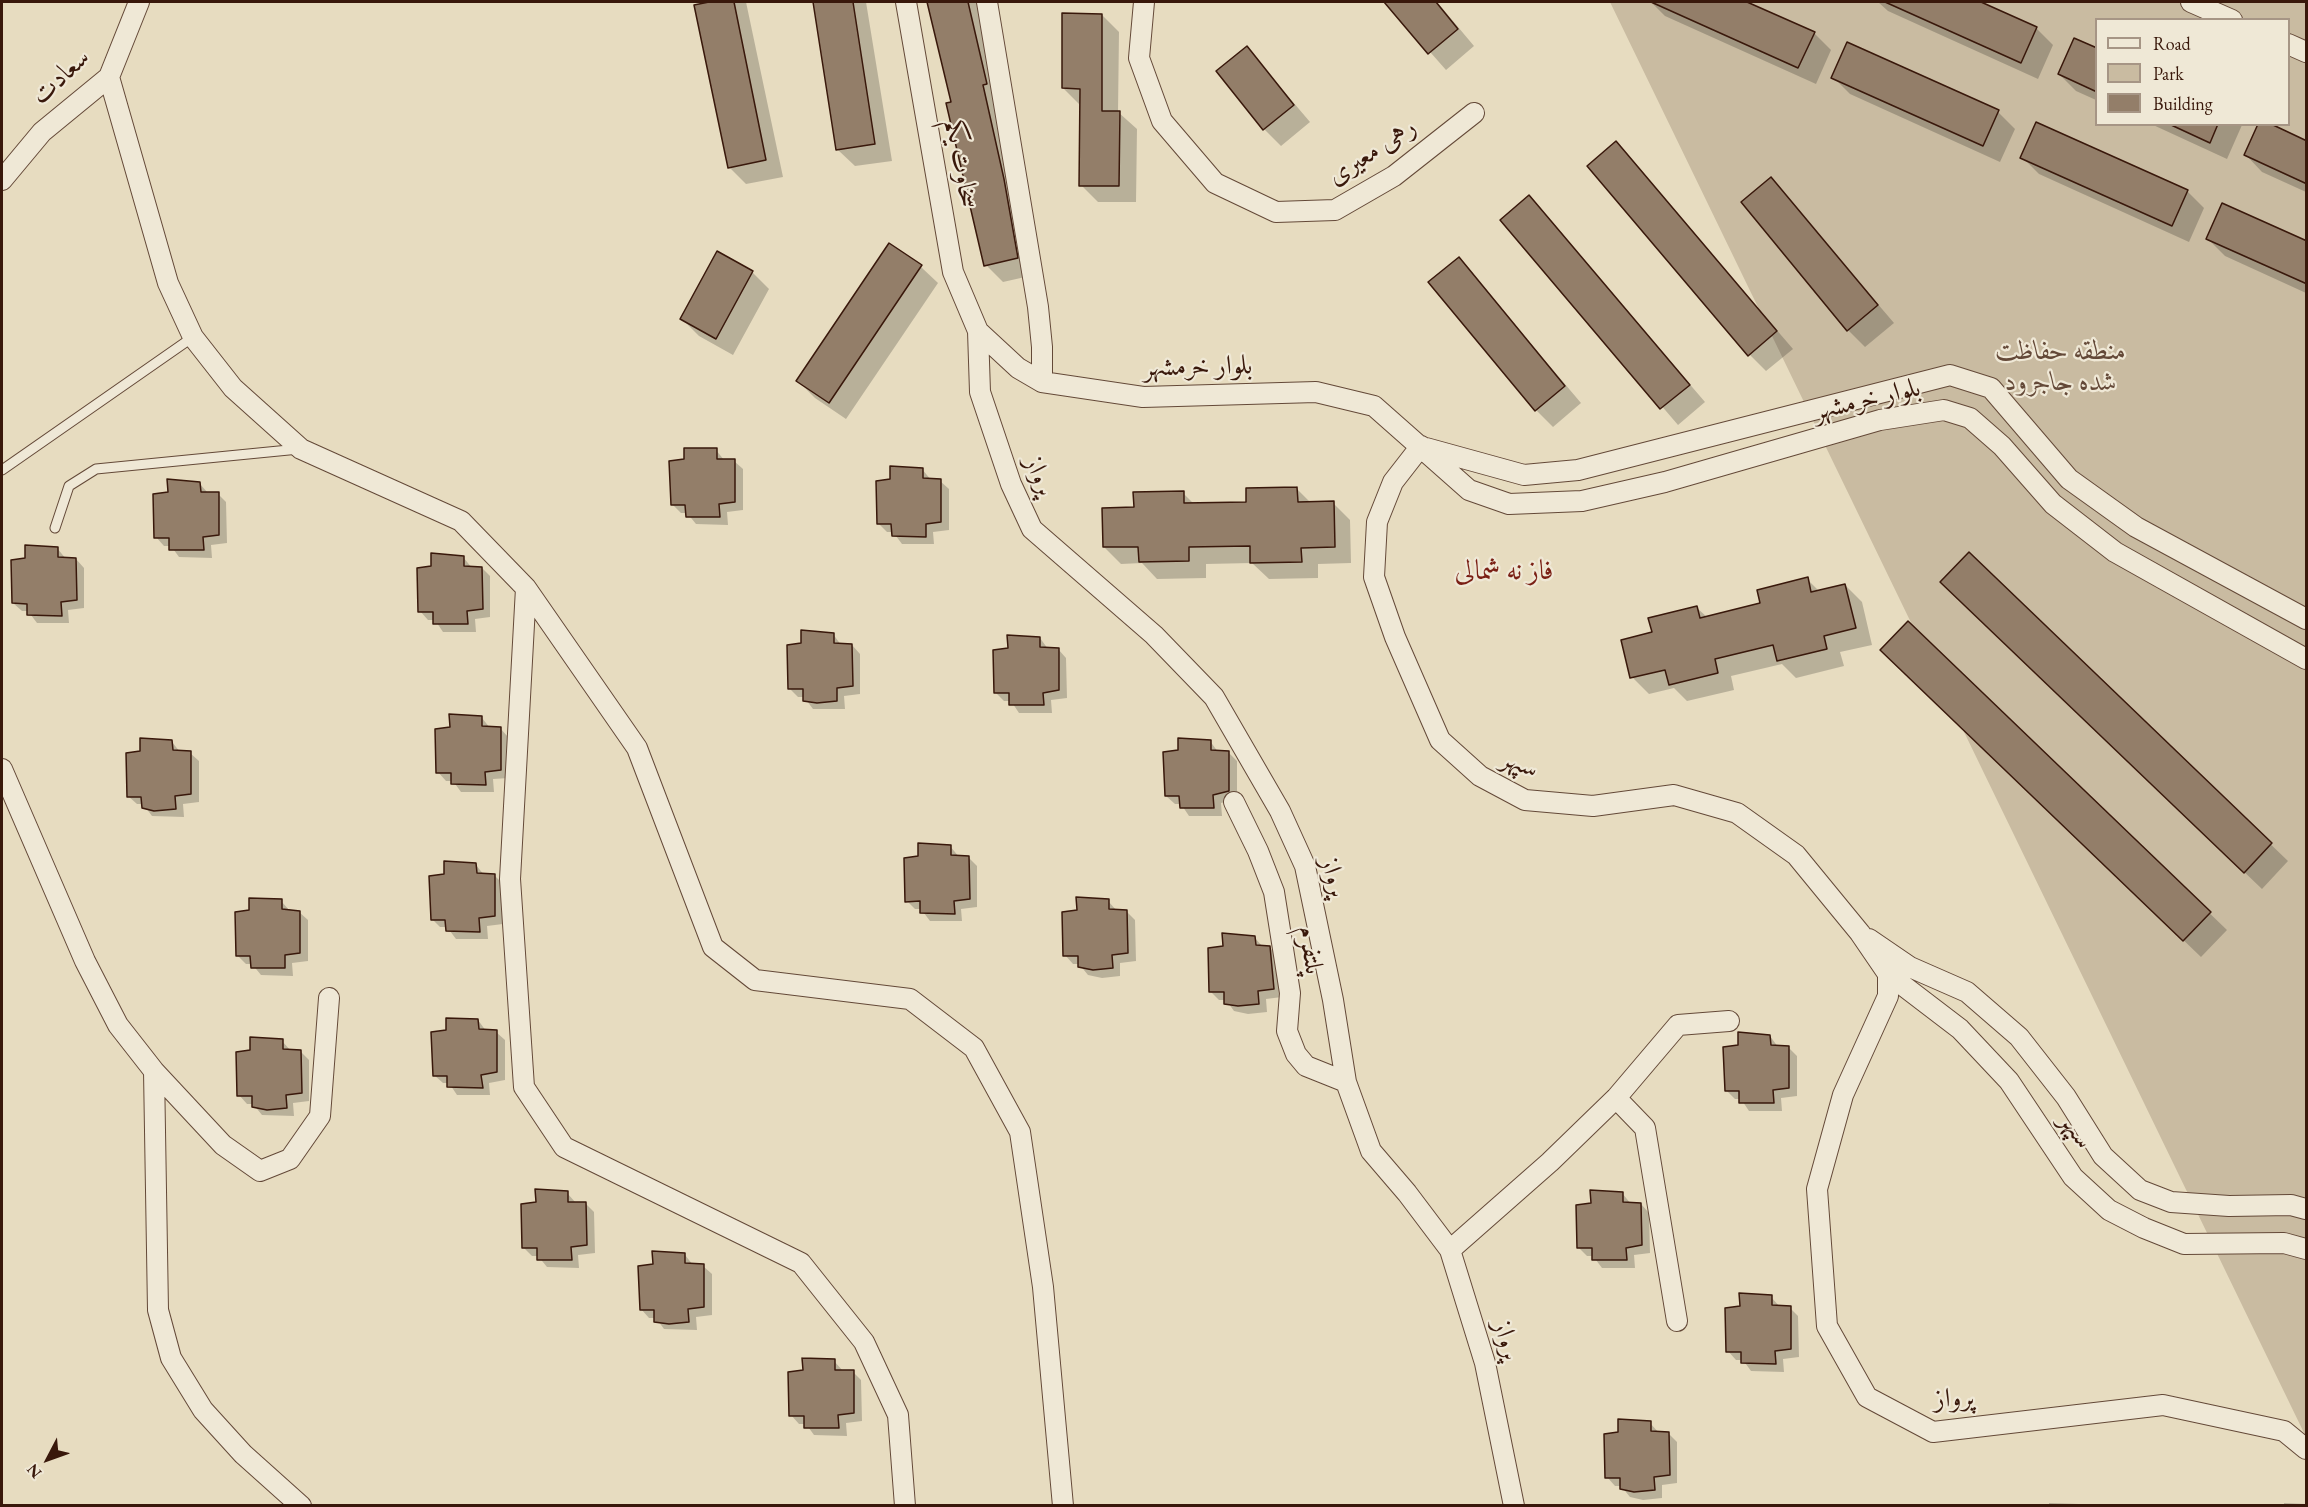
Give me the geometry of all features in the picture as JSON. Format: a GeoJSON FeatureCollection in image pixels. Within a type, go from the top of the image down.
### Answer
{"type":"FeatureCollection","features":[{"type":"Feature","properties":{"kind":"street","name":"سعادت"},"geometry":{"type":"LineString","coordinates":[[2,180],[42,132],[109,77],[140,2]]}},
{"type":"Feature","properties":{"kind":"street","name":"سخاوت یکم"},"geometry":{"type":"LineString","coordinates":[[906,2],[953,272],[978,331]]}},
{"type":"Feature","properties":{"kind":"street"},"geometry":{"type":"LineString","coordinates":[[987,2],[1038,307],[1042,347],[1042,382]]}},
{"type":"Feature","properties":{"kind":"street","name":"رهی معیری"},"geometry":{"type":"LineString","coordinates":[[1144,2],[1138,58],[1162,121],[1215,183],[1276,212],[1335,210],[1394,176],[1474,113]]}},
{"type":"Feature","properties":{"kind":"street"},"geometry":{"type":"LineString","coordinates":[[2191,2],[2227,18]]}},
{"type":"Feature","properties":{"kind":"street"},"geometry":{"type":"LineString","coordinates":[[2290,44],[2307,52]]}},
{"type":"Feature","properties":{"kind":"street"},"geometry":{"type":"LineString","coordinates":[[109,77],[168,283],[193,337],[234,388],[301,449],[461,521],[526,588],[637,748],[713,947],[755,980],[910,999],[974,1048],[1020,1132],[1042,1287],[1063,1506]]}},
{"type":"Feature","properties":{"kind":"street","name":"بلوار خرمشهر"},"geometry":{"type":"LineString","coordinates":[[978,331],[1018,368],[1042,382],[1143,397],[1316,392],[1374,406],[1469,489],[1509,504],[1582,501],[1665,482],[1880,420],[1944,410],[1970,418],[2002,447],[2053,504],[2115,552],[2307,659]]}},
{"type":"Feature","properties":{"kind":"street","name":"پرواز"},"geometry":{"type":"LineString","coordinates":[[978,331],[980,392],[1011,484],[1032,529],[1154,635],[1214,697],[1280,811],[1305,866],[1333,1000],[1346,1082],[1371,1151],[1407,1193],[1450,1250],[1485,1363],[1514,1506]]}},
{"type":"Feature","properties":{"kind":"street","name":"بلوار خرمشهر"},"geometry":{"type":"LineString","coordinates":[[1422,446],[1524,475],[1578,470],[1950,375],[1991,388],[2069,479],[2136,527],[2307,619]]}},
{"type":"Feature","properties":{"kind":"street","name":"سپهر"},"geometry":{"type":"LineString","coordinates":[[1422,446],[1393,482],[1377,522],[1374,576],[1395,637],[1440,740],[1480,776],[1525,800],[1593,806],[1674,795],[1737,813],[1796,855],[1860,933],[1888,974],[1960,1029],[2009,1081],[2073,1177],[2109,1210],[2144,1228],[2184,1244],[2284,1243],[2307,1249]]}},
{"type":"Feature","properties":{"kind":"street"},"geometry":{"type":"LineString","coordinates":[[526,588],[510,879],[524,1087],[564,1147],[801,1263],[864,1342],[898,1415],[905,1506]]}},
{"type":"Feature","properties":{"kind":"street"},"geometry":{"type":"LineString","coordinates":[[2,769],[85,961],[118,1025],[154,1071],[223,1145],[260,1171],[290,1159],[320,1116],[329,998]]}},
{"type":"Feature","properties":{"kind":"street","name":"پلتفرم"},"geometry":{"type":"LineString","coordinates":[[1234,802],[1258,851],[1274,892],[1290,993],[1287,1030],[1296,1054],[1306,1066],[1346,1082]]}},
{"type":"Feature","properties":{"kind":"street","name":"سپهر"},"geometry":{"type":"LineString","coordinates":[[1860,933],[1910,967],[1967,992],[2019,1037],[2066,1097],[2103,1156],[2140,1190],[2171,1202],[2229,1206],[2291,1205],[2307,1209]]}},
{"type":"Feature","properties":{"kind":"street","name":"پرواز"},"geometry":{"type":"LineString","coordinates":[[1888,974],[1888,996],[1843,1095],[1817,1189],[1827,1326],[1867,1397],[1933,1432],[2163,1405],[2284,1431],[2307,1449]]}},
{"type":"Feature","properties":{"kind":"street"},"geometry":{"type":"LineString","coordinates":[[1450,1250],[1550,1162],[1616,1098],[1678,1025],[1729,1021]]}},
{"type":"Feature","properties":{"kind":"street"},"geometry":{"type":"LineString","coordinates":[[154,1071],[158,1310],[171,1358],[203,1410],[243,1454],[301,1506]]}},
{"type":"Feature","properties":{"kind":"street"},"geometry":{"type":"LineString","coordinates":[[1616,1098],[1645,1128],[1677,1322]]}},
{"type":"Feature","properties":{"kind":"lane"},"geometry":{"type":"LineString","coordinates":[[2,470],[193,337]]}},
{"type":"Feature","properties":{"kind":"lane"},"geometry":{"type":"LineString","coordinates":[[55,528],[69,486],[96,469],[301,449]]}},
{"type":"Feature","properties":{"kind":"green space","name":"منطقه حفاظت شده جاجرود"},"geometry":{"type":"Polygon","coordinates":[[[1610,2],[2306,2],[2306,1437],[1610,2]]]}},
{"type":"Feature","properties":{"kind":"building"},"geometry":{"type":"Polygon","coordinates":[[[709,2],[734,2],[766,160],[728,168],[694,5],[709,2]]]}},
{"type":"Feature","properties":{"kind":"building"},"geometry":{"type":"Polygon","coordinates":[[[813,2],[853,2],[875,144],[836,150],[813,2]]]}},
{"type":"Feature","properties":{"kind":"building"},"geometry":{"type":"Polygon","coordinates":[[[927,2],[968,2],[987,84],[983,85],[1004,179],[1018,258],[984,266],[946,103],[951,102],[927,2]]]}},
{"type":"Feature","properties":{"kind":"building"},"geometry":{"type":"Polygon","coordinates":[[[1384,2],[1436,2],[1458,29],[1428,54],[1384,2]]]}},
{"type":"Feature","properties":{"kind":"building"},"geometry":{"type":"Polygon","coordinates":[[[1651,2],[1747,2],[1815,32],[1798,68],[1651,2]]]}},
{"type":"Feature","properties":{"kind":"building"},"geometry":{"type":"Polygon","coordinates":[[[1885,2],[1981,2],[2037,27],[2021,63],[1885,2]]]}},
{"type":"Feature","properties":{"kind":"building"},"geometry":{"type":"Polygon","coordinates":[[[1062,13],[1102,14],[1102,111],[1120,111],[1119,186],[1079,186],[1080,89],[1062,88],[1062,13]]]}},
{"type":"Feature","properties":{"kind":"building"},"geometry":{"type":"Polygon","coordinates":[[[2074,38],[2095,47],[2095,91],[2058,74],[2074,38]]]}},
{"type":"Feature","properties":{"kind":"building"},"geometry":{"type":"Polygon","coordinates":[[[1847,42],[1999,110],[1983,146],[1831,78],[1847,42]]]}},
{"type":"Feature","properties":{"kind":"building"},"geometry":{"type":"Polygon","coordinates":[[[1247,46],[1294,105],[1263,130],[1216,71],[1247,46]]]}},
{"type":"Feature","properties":{"kind":"building"},"geometry":{"type":"Polygon","coordinates":[[[2036,122],[2188,190],[2172,226],[2020,158],[2036,122]]]}},
{"type":"Feature","properties":{"kind":"building"},"geometry":{"type":"Polygon","coordinates":[[[2173,126],[2217,126],[2210,143],[2173,126]]]}},
{"type":"Feature","properties":{"kind":"building"},"geometry":{"type":"Polygon","coordinates":[[[2257,126],[2275,126],[2307,141],[2307,184],[2244,155],[2257,126]]]}},
{"type":"Feature","properties":{"kind":"building"},"geometry":{"type":"Polygon","coordinates":[[[1616,141],[1777,331],[1748,356],[1587,166],[1616,141]]]}},
{"type":"Feature","properties":{"kind":"building"},"geometry":{"type":"Polygon","coordinates":[[[1771,177],[1878,305],[1847,331],[1741,202],[1771,177]]]}},
{"type":"Feature","properties":{"kind":"building"},"geometry":{"type":"Polygon","coordinates":[[[1529,195],[1690,385],[1660,409],[1500,220],[1529,195]]]}},
{"type":"Feature","properties":{"kind":"building"},"geometry":{"type":"Polygon","coordinates":[[[2222,203],[2307,241],[2307,284],[2206,239],[2222,203]]]}},
{"type":"Feature","properties":{"kind":"building"},"geometry":{"type":"Polygon","coordinates":[[[889,243],[922,265],[829,403],[796,381],[889,243]]]}},
{"type":"Feature","properties":{"kind":"building"},"geometry":{"type":"Polygon","coordinates":[[[717,251],[753,271],[716,339],[680,319],[717,251]]]}},
{"type":"Feature","properties":{"kind":"building"},"geometry":{"type":"Polygon","coordinates":[[[1459,257],[1565,386],[1535,411],[1428,282],[1459,257]]]}},
{"type":"Feature","properties":{"kind":"building"},"geometry":{"type":"Polygon","coordinates":[[[684,448],[717,448],[717,459],[735,459],[735,502],[719,504],[720,517],[686,517],[685,505],[671,505],[669,461],[684,459],[684,448]]]}},
{"type":"Feature","properties":{"kind":"building"},"geometry":{"type":"Polygon","coordinates":[[[890,466],[923,468],[923,478],[941,479],[941,522],[926,524],[926,537],[892,536],[891,524],[877,524],[876,481],[890,479],[890,466]]]}},
{"type":"Feature","properties":{"kind":"building"},"geometry":{"type":"Polygon","coordinates":[[[167,479],[200,482],[201,492],[219,492],[219,535],[203,537],[204,550],[169,550],[169,538],[154,538],[153,494],[168,492],[167,479]]]}},
{"type":"Feature","properties":{"kind":"building"},"geometry":{"type":"Polygon","coordinates":[[[1297,487],[1298,502],[1334,501],[1335,547],[1301,548],[1302,562],[1250,563],[1250,546],[1189,547],[1189,561],[1139,562],[1138,547],[1103,547],[1102,508],[1134,507],[1133,492],[1184,491],[1184,503],[1246,502],[1246,488],[1297,487]]]}},
{"type":"Feature","properties":{"kind":"building"},"geometry":{"type":"Polygon","coordinates":[[[25,545],[58,547],[58,557],[76,558],[77,600],[61,602],[62,616],[27,615],[27,604],[12,603],[11,560],[25,558],[25,545]]]}},
{"type":"Feature","properties":{"kind":"building"},"geometry":{"type":"Polygon","coordinates":[[[1969,552],[2272,843],[2244,873],[1940,582],[1969,552]]]}},
{"type":"Feature","properties":{"kind":"building"},"geometry":{"type":"Polygon","coordinates":[[[431,553],[464,556],[464,566],[482,567],[483,609],[467,611],[468,624],[433,624],[433,612],[418,612],[417,568],[431,566],[431,553]]]}},
{"type":"Feature","properties":{"kind":"building"},"geometry":{"type":"Polygon","coordinates":[[[1808,577],[1811,592],[1845,584],[1856,628],[1824,636],[1827,649],[1777,661],[1773,645],[1715,659],[1718,673],[1669,685],[1665,670],[1630,678],[1621,640],[1652,632],[1648,618],[1697,606],[1700,618],[1760,603],[1757,590],[1808,577]]]}},
{"type":"Feature","properties":{"kind":"building"},"geometry":{"type":"Polygon","coordinates":[[[1908,621],[2211,912],[2183,941],[1880,650],[1908,621]]]}},
{"type":"Feature","properties":{"kind":"building"},"geometry":{"type":"Polygon","coordinates":[[[801,630],[834,633],[834,643],[852,644],[853,686],[837,688],[837,701],[817,703],[803,701],[803,689],[788,689],[787,645],[801,643],[801,630]]]}},
{"type":"Feature","properties":{"kind":"building"},"geometry":{"type":"Polygon","coordinates":[[[1007,635],[1040,637],[1040,647],[1059,648],[1059,690],[1043,693],[1044,705],[1009,705],[1009,693],[994,693],[993,650],[1008,648],[1007,635]]]}},
{"type":"Feature","properties":{"kind":"building"},"geometry":{"type":"Polygon","coordinates":[[[449,714],[482,716],[482,726],[501,727],[501,770],[485,772],[486,785],[451,784],[451,773],[436,773],[435,729],[450,727],[449,714]]]}},
{"type":"Feature","properties":{"kind":"building"},"geometry":{"type":"Polygon","coordinates":[[[140,738],[172,740],[173,750],[191,751],[191,794],[175,796],[176,809],[154,811],[142,808],[141,797],[127,797],[126,753],[140,751],[140,738]]]}},
{"type":"Feature","properties":{"kind":"building"},"geometry":{"type":"Polygon","coordinates":[[[1178,738],[1211,740],[1211,750],[1229,751],[1229,791],[1213,795],[1214,808],[1180,808],[1179,796],[1165,796],[1163,752],[1178,750],[1178,738]]]}},
{"type":"Feature","properties":{"kind":"building"},"geometry":{"type":"Polygon","coordinates":[[[918,843],[951,845],[951,855],[969,856],[970,899],[954,901],[955,914],[920,913],[920,901],[905,902],[904,858],[918,856],[918,843]]]}},
{"type":"Feature","properties":{"kind":"building"},"geometry":{"type":"Polygon","coordinates":[[[444,861],[476,863],[477,873],[495,874],[495,916],[479,918],[480,932],[446,931],[445,920],[431,920],[429,876],[444,874],[444,861]]]}},
{"type":"Feature","properties":{"kind":"building"},"geometry":{"type":"Polygon","coordinates":[[[1076,897],[1109,899],[1109,909],[1127,910],[1128,953],[1112,955],[1113,968],[1093,970],[1078,967],[1078,956],[1063,956],[1062,912],[1077,910],[1076,897]]]}},
{"type":"Feature","properties":{"kind":"building"},"geometry":{"type":"Polygon","coordinates":[[[249,898],[282,899],[282,909],[300,911],[300,953],[285,955],[285,968],[251,968],[250,956],[236,956],[235,912],[249,910],[249,898]]]}},
{"type":"Feature","properties":{"kind":"building"},"geometry":{"type":"Polygon","coordinates":[[[1222,933],[1255,936],[1256,945],[1270,946],[1274,989],[1258,991],[1259,1004],[1238,1006],[1224,1004],[1224,992],[1209,992],[1208,948],[1223,946],[1222,933]]]}},
{"type":"Feature","properties":{"kind":"building"},"geometry":{"type":"Polygon","coordinates":[[[446,1018],[478,1019],[479,1029],[497,1030],[497,1072],[481,1075],[483,1088],[447,1087],[447,1076],[433,1076],[431,1032],[446,1030],[446,1018]]]}},
{"type":"Feature","properties":{"kind":"building"},"geometry":{"type":"Polygon","coordinates":[[[1738,1032],[1770,1035],[1771,1045],[1789,1046],[1789,1088],[1773,1090],[1774,1103],[1739,1103],[1739,1091],[1725,1091],[1723,1047],[1738,1045],[1738,1032]]]}},
{"type":"Feature","properties":{"kind":"building"},"geometry":{"type":"Polygon","coordinates":[[[250,1037],[283,1039],[283,1049],[301,1050],[302,1093],[286,1095],[287,1108],[267,1110],[252,1107],[252,1096],[237,1096],[236,1052],[250,1050],[250,1037]]]}},
{"type":"Feature","properties":{"kind":"building"},"geometry":{"type":"Polygon","coordinates":[[[535,1189],[568,1191],[568,1202],[586,1202],[587,1245],[571,1247],[572,1260],[537,1260],[537,1248],[522,1248],[521,1204],[536,1202],[535,1189]]]}},
{"type":"Feature","properties":{"kind":"building"},"geometry":{"type":"Polygon","coordinates":[[[1590,1190],[1623,1192],[1623,1202],[1641,1203],[1642,1245],[1626,1248],[1627,1260],[1592,1260],[1592,1248],[1577,1248],[1576,1205],[1591,1203],[1590,1190]]]}},
{"type":"Feature","properties":{"kind":"building"},"geometry":{"type":"Polygon","coordinates":[[[652,1251],[685,1253],[685,1263],[704,1264],[704,1307],[688,1309],[689,1322],[669,1324],[654,1322],[654,1310],[640,1310],[638,1266],[653,1264],[652,1251]]]}},
{"type":"Feature","properties":{"kind":"building"},"geometry":{"type":"Polygon","coordinates":[[[1739,1293],[1772,1295],[1772,1305],[1791,1306],[1791,1349],[1775,1351],[1776,1364],[1741,1363],[1741,1352],[1726,1352],[1725,1308],[1740,1306],[1739,1293]]]}},
{"type":"Feature","properties":{"kind":"building"},"geometry":{"type":"Polygon","coordinates":[[[802,1358],[835,1359],[835,1370],[854,1370],[854,1413],[838,1415],[839,1428],[804,1428],[804,1416],[789,1416],[788,1372],[803,1370],[802,1358]]]}},
{"type":"Feature","properties":{"kind":"building"},"geometry":{"type":"Polygon","coordinates":[[[1618,1419],[1651,1421],[1651,1431],[1669,1432],[1670,1475],[1654,1477],[1655,1490],[1634,1492],[1620,1489],[1620,1478],[1605,1478],[1604,1434],[1618,1432],[1618,1419]]]}},
{"type":"Feature","properties":{"kind":"district","name":"فاز نه شمالی"},"geometry":{"type":"Point","coordinates":[1504,571]}}]}
